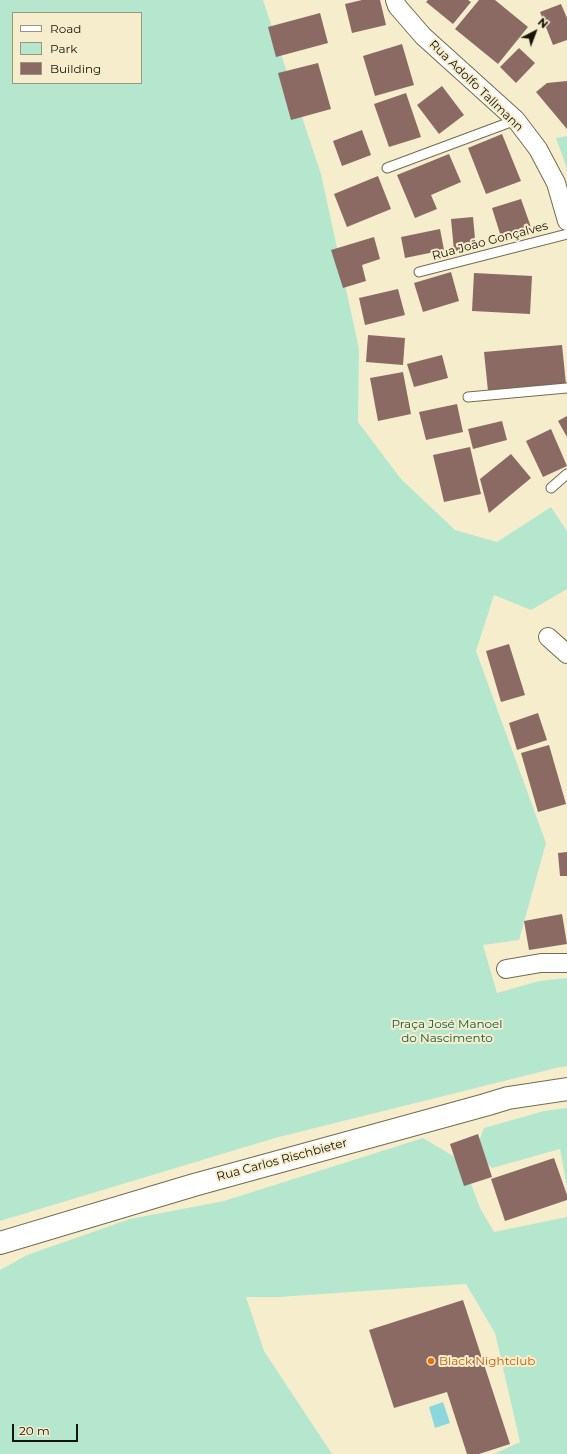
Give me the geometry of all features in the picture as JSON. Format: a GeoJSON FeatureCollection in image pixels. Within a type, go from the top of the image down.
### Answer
{"type":"FeatureCollection","features":[{"type":"Feature","properties":{"kind":"street","name":"Rua Adolfo Tallmann"},"geometry":{"type":"LineString","coordinates":[[395,0],[397,6],[423,36],[516,120],[538,149],[556,182],[567,221]]}},
{"type":"Feature","properties":{"kind":"street"},"geometry":{"type":"LineString","coordinates":[[548,637],[567,654]]}},
{"type":"Feature","properties":{"kind":"street"},"geometry":{"type":"LineString","coordinates":[[506,969],[541,963],[567,963]]}},
{"type":"Feature","properties":{"kind":"street","name":"Rua Carlos Rischbieter"},"geometry":{"type":"LineString","coordinates":[[0,1242],[194,1185],[478,1106],[508,1098],[567,1089]]}},
{"type":"Feature","properties":{"kind":"lane"},"geometry":{"type":"LineString","coordinates":[[387,168],[516,120]]}},
{"type":"Feature","properties":{"kind":"lane","name":"Rua João Gonçalves"},"geometry":{"type":"LineString","coordinates":[[419,272],[567,234]]}},
{"type":"Feature","properties":{"kind":"lane"},"geometry":{"type":"LineString","coordinates":[[468,397],[567,388]]}},
{"type":"Feature","properties":{"kind":"lane"},"geometry":{"type":"LineString","coordinates":[[551,488],[567,474]]}},
{"type":"Feature","properties":{"kind":"green space","name":"Praça José Manoel do Nascimento"},"geometry":{"type":"Polygon","coordinates":[[[0,0],[263,0],[321,174],[359,349],[358,422],[401,479],[455,530],[497,542],[551,507],[567,531],[567,589],[531,610],[494,595],[476,651],[546,843],[519,940],[483,945],[497,993],[539,981],[567,978],[567,1066],[275,1138],[0,1221],[0,0]]]}},
{"type":"Feature","properties":{"kind":"green space"},"geometry":{"type":"Polygon","coordinates":[[[567,136],[567,169],[556,138],[567,136]]]}},
{"type":"Feature","properties":{"kind":"green space"},"geometry":{"type":"Polygon","coordinates":[[[567,1108],[567,1187],[560,1149],[492,1168],[474,1154],[484,1128],[544,1111],[567,1108]]]}},
{"type":"Feature","properties":{"kind":"green space"},"geometry":{"type":"Polygon","coordinates":[[[423,1138],[463,1162],[480,1208],[494,1232],[567,1217],[567,1454],[494,1454],[520,1442],[495,1333],[466,1284],[279,1297],[246,1297],[264,1351],[332,1454],[0,1454],[0,1270],[27,1255],[130,1219],[224,1201],[423,1138]]]}},
{"type":"Feature","properties":{"kind":"water"},"geometry":{"type":"Polygon","coordinates":[[[443,1402],[450,1423],[435,1428],[429,1407],[443,1402]]]}},
{"type":"Feature","properties":{"kind":"building"},"geometry":{"type":"Polygon","coordinates":[[[362,0],[380,0],[386,25],[352,33],[345,4],[362,0]]]}},
{"type":"Feature","properties":{"kind":"building"},"geometry":{"type":"Polygon","coordinates":[[[428,0],[468,0],[471,2],[453,24],[426,2],[428,0]]]}},
{"type":"Feature","properties":{"kind":"building"},"geometry":{"type":"Polygon","coordinates":[[[479,0],[495,0],[528,27],[498,64],[455,29],[479,0]]]}},
{"type":"Feature","properties":{"kind":"building"},"geometry":{"type":"Polygon","coordinates":[[[561,4],[567,18],[567,40],[553,45],[540,12],[561,4]]]}},
{"type":"Feature","properties":{"kind":"building"},"geometry":{"type":"Polygon","coordinates":[[[320,13],[328,43],[276,57],[268,27],[320,13]]]}},
{"type":"Feature","properties":{"kind":"building"},"geometry":{"type":"Polygon","coordinates":[[[402,44],[414,85],[375,96],[363,56],[402,44]]]}},
{"type":"Feature","properties":{"kind":"building"},"geometry":{"type":"Polygon","coordinates":[[[519,48],[535,63],[516,83],[500,67],[519,48]]]}},
{"type":"Feature","properties":{"kind":"building"},"geometry":{"type":"Polygon","coordinates":[[[318,63],[331,109],[291,120],[278,73],[318,63]]]}},
{"type":"Feature","properties":{"kind":"building"},"geometry":{"type":"Polygon","coordinates":[[[567,81],[567,129],[536,92],[547,83],[567,81]]]}},
{"type":"Feature","properties":{"kind":"building"},"geometry":{"type":"Polygon","coordinates":[[[442,86],[464,115],[439,134],[417,105],[442,86]]]}},
{"type":"Feature","properties":{"kind":"building"},"geometry":{"type":"Polygon","coordinates":[[[406,93],[421,137],[389,147],[374,104],[406,93]]]}},
{"type":"Feature","properties":{"kind":"building"},"geometry":{"type":"Polygon","coordinates":[[[362,130],[371,155],[342,166],[333,141],[362,130]]]}},
{"type":"Feature","properties":{"kind":"building"},"geometry":{"type":"Polygon","coordinates":[[[502,134],[521,181],[486,194],[468,148],[502,134]]]}},
{"type":"Feature","properties":{"kind":"building"},"geometry":{"type":"Polygon","coordinates":[[[449,154],[461,182],[431,195],[437,209],[415,218],[397,175],[449,154]]]}},
{"type":"Feature","properties":{"kind":"building"},"geometry":{"type":"Polygon","coordinates":[[[378,176],[391,209],[347,227],[334,194],[378,176]]]}},
{"type":"Feature","properties":{"kind":"building"},"geometry":{"type":"Polygon","coordinates":[[[521,199],[532,230],[502,240],[492,208],[521,199]]]}},
{"type":"Feature","properties":{"kind":"building"},"geometry":{"type":"Polygon","coordinates":[[[473,217],[476,249],[454,251],[451,219],[473,217]]]}},
{"type":"Feature","properties":{"kind":"building"},"geometry":{"type":"Polygon","coordinates":[[[440,229],[444,250],[405,258],[401,237],[440,229]]]}},
{"type":"Feature","properties":{"kind":"building"},"geometry":{"type":"Polygon","coordinates":[[[374,237],[380,259],[362,265],[366,281],[343,288],[331,250],[374,237]]]}},
{"type":"Feature","properties":{"kind":"building"},"geometry":{"type":"Polygon","coordinates":[[[451,272],[459,301],[423,312],[414,283],[451,272]]]}},
{"type":"Feature","properties":{"kind":"building"},"geometry":{"type":"Polygon","coordinates":[[[474,273],[532,276],[530,314],[472,311],[474,273]]]}},
{"type":"Feature","properties":{"kind":"building"},"geometry":{"type":"Polygon","coordinates":[[[398,289],[405,315],[365,325],[359,298],[398,289]]]}},
{"type":"Feature","properties":{"kind":"building"},"geometry":{"type":"Polygon","coordinates":[[[368,335],[405,338],[403,365],[366,362],[368,335]]]}},
{"type":"Feature","properties":{"kind":"building"},"geometry":{"type":"Polygon","coordinates":[[[562,345],[566,384],[488,391],[484,352],[562,345]]]}},
{"type":"Feature","properties":{"kind":"building"},"geometry":{"type":"Polygon","coordinates":[[[442,355],[448,378],[414,387],[407,364],[442,355]]]}},
{"type":"Feature","properties":{"kind":"building"},"geometry":{"type":"Polygon","coordinates":[[[403,372],[411,414],[378,421],[370,378],[403,372]]]}},
{"type":"Feature","properties":{"kind":"building"},"geometry":{"type":"Polygon","coordinates":[[[457,404],[463,432],[426,440],[419,412],[457,404]]]}},
{"type":"Feature","properties":{"kind":"building"},"geometry":{"type":"Polygon","coordinates":[[[567,416],[567,437],[558,421],[567,416]]]}},
{"type":"Feature","properties":{"kind":"building"},"geometry":{"type":"Polygon","coordinates":[[[502,421],[507,440],[473,449],[468,429],[502,421]]]}},
{"type":"Feature","properties":{"kind":"building"},"geometry":{"type":"Polygon","coordinates":[[[551,429],[567,466],[543,477],[526,441],[551,429]]]}},
{"type":"Feature","properties":{"kind":"building"},"geometry":{"type":"Polygon","coordinates":[[[470,447],[481,494],[444,502],[433,455],[470,447]]]}},
{"type":"Feature","properties":{"kind":"building"},"geometry":{"type":"Polygon","coordinates":[[[511,454],[531,478],[489,513],[480,479],[511,454]]]}},
{"type":"Feature","properties":{"kind":"building"},"geometry":{"type":"Polygon","coordinates":[[[509,644],[525,695],[501,702],[486,651],[509,644]]]}},
{"type":"Feature","properties":{"kind":"building"},"geometry":{"type":"Polygon","coordinates":[[[538,713],[547,740],[517,750],[509,723],[538,713]]]}},
{"type":"Feature","properties":{"kind":"building"},"geometry":{"type":"Polygon","coordinates":[[[549,745],[566,804],[538,812],[521,753],[549,745]]]}},
{"type":"Feature","properties":{"kind":"building"},"geometry":{"type":"Polygon","coordinates":[[[567,852],[567,876],[560,876],[558,853],[567,852]]]}},
{"type":"Feature","properties":{"kind":"building"},"geometry":{"type":"Polygon","coordinates":[[[562,914],[567,944],[529,950],[524,921],[562,914]]]}},
{"type":"Feature","properties":{"kind":"building"},"geometry":{"type":"Polygon","coordinates":[[[478,1134],[492,1177],[464,1186],[450,1144],[478,1134]]]}},
{"type":"Feature","properties":{"kind":"building"},"geometry":{"type":"Polygon","coordinates":[[[554,1158],[567,1195],[567,1200],[505,1221],[491,1179],[554,1158]]]}},
{"type":"Feature","properties":{"kind":"building","name":"Black Nightclub"},"geometry":{"type":"Polygon","coordinates":[[[463,1300],[510,1444],[479,1454],[467,1454],[447,1392],[394,1408],[369,1330],[463,1300]]]}},
{"type":"Feature","properties":{"kind":"place","name":"Black Nightclub"},"geometry":{"type":"Point","coordinates":[431,1361]}}]}
